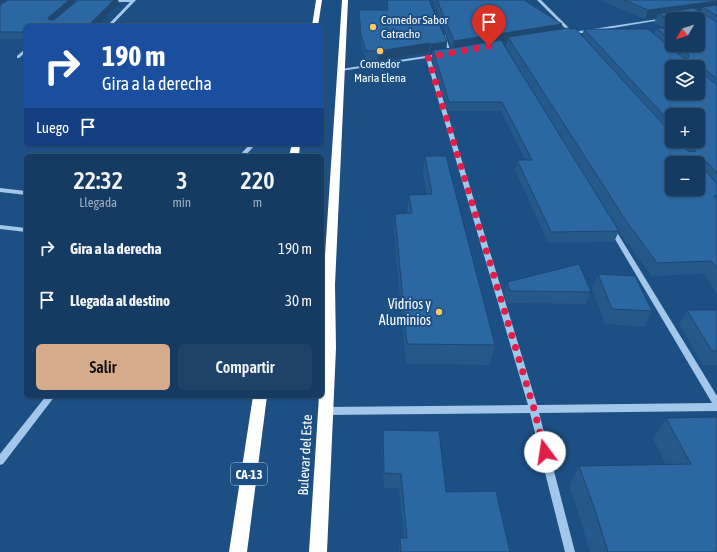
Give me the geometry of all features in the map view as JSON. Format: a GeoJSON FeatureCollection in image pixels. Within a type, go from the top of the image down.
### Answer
{"type":"FeatureCollection","features":[{"type":"Feature","properties":{"kind":"highway"},"geometry":{"type":"LineString","coordinates":[[315,24],[319,0]]}},
{"type":"Feature","properties":{"kind":"highway","name":"Bulevar del Este"},"geometry":{"type":"LineString","coordinates":[[318,552],[329,348],[326,286],[345,0]]}},
{"type":"Feature","properties":{"kind":"highway","name":"CA-13"},"geometry":{"type":"LineString","coordinates":[[238,552],[260,398]]}},
{"type":"Feature","properties":{"kind":"street"},"geometry":{"type":"LineString","coordinates":[[104,1],[133,0]]}},
{"type":"Feature","properties":{"kind":"street"},"geometry":{"type":"LineString","coordinates":[[112,24],[133,0]]}},
{"type":"Feature","properties":{"kind":"street"},"geometry":{"type":"LineString","coordinates":[[540,0],[577,39]]}},
{"type":"Feature","properties":{"kind":"street"},"geometry":{"type":"LineString","coordinates":[[564,35],[665,19]]}},
{"type":"Feature","properties":{"kind":"street"},"geometry":{"type":"LineString","coordinates":[[632,24],[637,28]]}},
{"type":"Feature","properties":{"kind":"street"},"geometry":{"type":"LineString","coordinates":[[440,27],[451,54]]}},
{"type":"Feature","properties":{"kind":"street"},"geometry":{"type":"LineString","coordinates":[[18,57],[24,52]]}},
{"type":"Feature","properties":{"kind":"street"},"geometry":{"type":"LineString","coordinates":[[443,55],[458,53]]}},
{"type":"Feature","properties":{"kind":"street"},"geometry":{"type":"LineString","coordinates":[[341,70],[432,56],[534,409],[570,552]]}},
{"type":"Feature","properties":{"kind":"street"},"geometry":{"type":"LineString","coordinates":[[244,154],[251,146]]}},
{"type":"Feature","properties":{"kind":"street"},"geometry":{"type":"LineString","coordinates":[[0,190],[24,193]]}},
{"type":"Feature","properties":{"kind":"street"},"geometry":{"type":"LineString","coordinates":[[607,220],[717,404]]}},
{"type":"Feature","properties":{"kind":"street"},"geometry":{"type":"LineString","coordinates":[[0,227],[24,230]]}},
{"type":"Feature","properties":{"kind":"street"},"geometry":{"type":"LineString","coordinates":[[0,462],[49,398]]}},
{"type":"Feature","properties":{"kind":"street"},"geometry":{"type":"LineString","coordinates":[[325,411],[717,407]]}},
{"type":"Feature","properties":{"kind":"building"},"geometry":{"type":"Polygon","coordinates":[[[8,0],[69,0],[48,18],[49,20],[54,20],[78,0],[114,0],[90,24],[24,24],[24,32],[0,32],[0,5],[8,0]]]}},
{"type":"Feature","properties":{"kind":"building"},"geometry":{"type":"Polygon","coordinates":[[[387,0],[429,0],[447,42],[430,43],[378,51],[366,51],[361,35],[359,10],[388,10],[387,0]]]}},
{"type":"Feature","properties":{"kind":"building"},"geometry":{"type":"Polygon","coordinates":[[[437,0],[524,0],[562,24],[454,41],[437,0]]]}},
{"type":"Feature","properties":{"kind":"building"},"geometry":{"type":"Polygon","coordinates":[[[624,0],[717,0],[717,1],[648,10],[624,0]]]}},
{"type":"Feature","properties":{"kind":"building"},"geometry":{"type":"Polygon","coordinates":[[[717,5],[717,16],[703,7],[717,5]]]}},
{"type":"Feature","properties":{"kind":"building"},"geometry":{"type":"Polygon","coordinates":[[[694,8],[701,12],[670,12],[694,8]]]}},
{"type":"Feature","properties":{"kind":"building"},"geometry":{"type":"Polygon","coordinates":[[[665,13],[665,17],[658,14],[665,13]]]}},
{"type":"Feature","properties":{"kind":"building"},"geometry":{"type":"Polygon","coordinates":[[[705,15],[717,22],[717,79],[705,69],[705,60],[665,60],[665,100],[705,100],[705,75],[717,85],[717,173],[705,162],[705,156],[665,156],[665,196],[705,196],[705,170],[717,184],[717,196],[714,196],[717,200],[717,268],[711,261],[657,263],[632,230],[508,37],[568,28],[576,29],[665,126],[665,148],[685,148],[688,151],[695,152],[695,148],[705,148],[705,108],[665,108],[665,116],[584,29],[648,29],[665,43],[665,52],[676,52],[683,58],[688,58],[689,55],[685,52],[705,52],[705,15]]]}},
{"type":"Feature","properties":{"kind":"building"},"geometry":{"type":"Polygon","coordinates":[[[656,28],[665,28],[665,35],[656,28]]]}},
{"type":"Feature","properties":{"kind":"building"},"geometry":{"type":"Polygon","coordinates":[[[501,40],[619,231],[551,232],[517,160],[532,160],[502,102],[449,102],[433,50],[501,40]]]}},
{"type":"Feature","properties":{"kind":"building"},"geometry":{"type":"Polygon","coordinates":[[[425,156],[446,156],[495,345],[407,344],[395,214],[412,213],[409,195],[432,194],[425,156]]]}},
{"type":"Feature","properties":{"kind":"building"},"geometry":{"type":"Polygon","coordinates":[[[579,264],[591,292],[510,291],[507,282],[579,264]]]}},
{"type":"Feature","properties":{"kind":"building"},"geometry":{"type":"Polygon","coordinates":[[[598,274],[635,276],[652,311],[612,309],[598,274]]]}},
{"type":"Feature","properties":{"kind":"building"},"geometry":{"type":"Polygon","coordinates":[[[687,310],[717,310],[717,351],[712,351],[687,310]]]}},
{"type":"Feature","properties":{"kind":"building"},"geometry":{"type":"Polygon","coordinates":[[[717,417],[717,552],[608,552],[579,466],[691,464],[666,418],[717,417]]]}},
{"type":"Feature","properties":{"kind":"building"},"geometry":{"type":"Polygon","coordinates":[[[383,430],[439,431],[446,492],[496,491],[510,552],[401,552],[400,538],[407,538],[401,474],[384,473],[383,430]]]}},
{"type":"Feature","properties":{"kind":"place","name":"Comedor Sabor Catracho"},"geometry":{"type":"Point","coordinates":[373,27]}},
{"type":"Feature","properties":{"kind":"place","name":"Comedor Maria Elena"},"geometry":{"type":"Point","coordinates":[380,51]}},
{"type":"Feature","properties":{"kind":"place","name":"Vidrios y Aluminios"},"geometry":{"type":"Point","coordinates":[439,312]}},
{"type":"Feature","properties":{"kind":"route"},"geometry":{"type":"LineString","coordinates":[[489,46],[428,57],[534,409],[545,452]]}}]}
